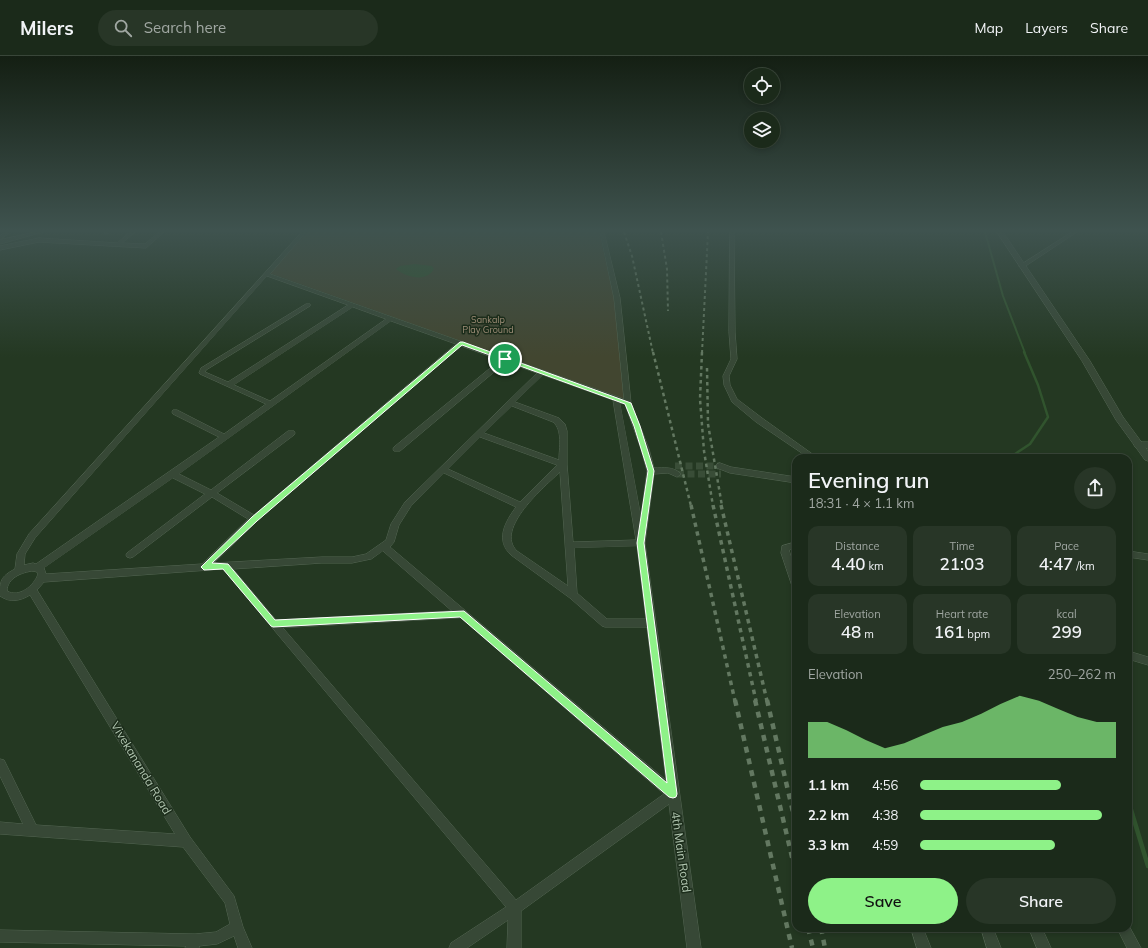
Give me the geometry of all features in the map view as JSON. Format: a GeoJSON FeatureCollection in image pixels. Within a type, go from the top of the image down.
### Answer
{"type":"FeatureCollection","features":[{"type":"Feature","properties":{"kind":"street"},"geometry":{"type":"LineString","coordinates":[[19,570],[21,554],[32,536],[266,274],[628,403]]}},
{"type":"Feature","properties":{"kind":"street"},"geometry":{"type":"LineString","coordinates":[[611,274],[617,298],[628,403],[645,448],[651,471],[674,470]]}},
{"type":"Feature","properties":{"kind":"street"},"geometry":{"type":"LineString","coordinates":[[733,274],[732,332],[734,359],[726,376],[727,385],[734,400],[759,420],[808,454]]}},
{"type":"Feature","properties":{"kind":"street"},"geometry":{"type":"LineString","coordinates":[[1027,274],[1086,361],[1119,418],[1148,458]]}},
{"type":"Feature","properties":{"kind":"street"},"geometry":{"type":"LineString","coordinates":[[229,385],[353,304]]}},
{"type":"Feature","properties":{"kind":"street"},"geometry":{"type":"LineString","coordinates":[[271,404],[202,373],[203,369],[308,305]]}},
{"type":"Feature","properties":{"kind":"street"},"geometry":{"type":"LineString","coordinates":[[37,568],[42,572],[42,578],[32,590],[14,597],[1,594],[1,587],[4,581],[19,570],[37,568],[173,474],[391,318]]}},
{"type":"Feature","properties":{"kind":"street"},"geometry":{"type":"LineString","coordinates":[[204,567],[254,519],[461,343]]}},
{"type":"Feature","properties":{"kind":"street"},"geometry":{"type":"LineString","coordinates":[[397,449],[505,359]]}},
{"type":"Feature","properties":{"kind":"street"},"geometry":{"type":"LineString","coordinates":[[42,578],[322,560],[352,560],[368,557],[390,542],[395,524],[408,504],[542,372]]}},
{"type":"Feature","properties":{"kind":"street"},"geometry":{"type":"LineString","coordinates":[[569,545],[641,543],[616,399]]}},
{"type":"Feature","properties":{"kind":"street"},"geometry":{"type":"LineString","coordinates":[[511,403],[556,420],[561,424],[563,431],[573,595]]}},
{"type":"Feature","properties":{"kind":"street"},"geometry":{"type":"LineString","coordinates":[[175,412],[225,436]]}},
{"type":"Feature","properties":{"kind":"street"},"geometry":{"type":"LineString","coordinates":[[130,555],[291,433]]}},
{"type":"Feature","properties":{"kind":"street"},"geometry":{"type":"LineString","coordinates":[[478,434],[564,464]]}},
{"type":"Feature","properties":{"kind":"street"},"geometry":{"type":"LineString","coordinates":[[1138,445],[1148,445]]}},
{"type":"Feature","properties":{"kind":"street"},"geometry":{"type":"LineString","coordinates":[[564,464],[521,506],[510,524],[507,535],[507,544],[514,553],[573,595],[606,623],[651,623]]}},
{"type":"Feature","properties":{"kind":"street"},"geometry":{"type":"LineString","coordinates":[[443,470],[521,506]]}},
{"type":"Feature","properties":{"kind":"street"},"geometry":{"type":"LineString","coordinates":[[721,470],[792,479]]}},
{"type":"Feature","properties":{"kind":"street","name":"4th Main Road"},"geometry":{"type":"LineString","coordinates":[[651,471],[641,543],[694,948]]}},
{"type":"Feature","properties":{"kind":"street"},"geometry":{"type":"LineString","coordinates":[[173,474],[211,493],[254,519]]}},
{"type":"Feature","properties":{"kind":"street"},"geometry":{"type":"LineString","coordinates":[[792,546],[785,548],[784,553],[792,575]]}},
{"type":"Feature","properties":{"kind":"street"},"geometry":{"type":"LineString","coordinates":[[384,547],[673,794],[515,908],[456,948]]}},
{"type":"Feature","properties":{"kind":"street"},"geometry":{"type":"LineString","coordinates":[[1132,555],[1148,557]]}},
{"type":"Feature","properties":{"kind":"street"},"geometry":{"type":"LineString","coordinates":[[225,566],[515,908],[514,948]]}},
{"type":"Feature","properties":{"kind":"street","name":"Vivekananda Road"},"geometry":{"type":"LineString","coordinates":[[32,590],[186,840],[230,900],[237,927],[245,948]]}},
{"type":"Feature","properties":{"kind":"street"},"geometry":{"type":"LineString","coordinates":[[273,624],[462,614]]}},
{"type":"Feature","properties":{"kind":"street"},"geometry":{"type":"LineString","coordinates":[[1132,656],[1148,660]]}},
{"type":"Feature","properties":{"kind":"street"},"geometry":{"type":"LineString","coordinates":[[0,764],[32,830]]}},
{"type":"Feature","properties":{"kind":"street"},"geometry":{"type":"LineString","coordinates":[[0,828],[186,840]]}},
{"type":"Feature","properties":{"kind":"street"},"geometry":{"type":"LineString","coordinates":[[0,936],[194,944],[217,938],[237,927]]}},
{"type":"Feature","properties":{"kind":"street"},"geometry":{"type":"LineString","coordinates":[[918,932],[924,948]]}},
{"type":"Feature","properties":{"kind":"street"},"geometry":{"type":"LineString","coordinates":[[988,932],[994,948]]}},
{"type":"Feature","properties":{"kind":"street"},"geometry":{"type":"LineString","coordinates":[[1037,932],[1044,948]]}},
{"type":"Feature","properties":{"kind":"street"},"geometry":{"type":"LineString","coordinates":[[1125,932],[1134,948]]}},
{"type":"Feature","properties":{"kind":"green space","name":"Sankalp Play Ground"},"geometry":{"type":"Polygon","coordinates":[[[271,274],[608,274],[614,298],[624,399],[271,274]]]}},
{"type":"Feature","properties":{"kind":"shaded area"},"geometry":{"type":"Polygon","coordinates":[[[404,274],[429,274],[421,277],[404,274]]]}},
{"type":"Feature","properties":{"kind":"waterway"},"geometry":{"type":"LineString","coordinates":[[997,274],[1003,296],[1025,353]]}},
{"type":"Feature","properties":{"kind":"waterway"},"geometry":{"type":"LineString","coordinates":[[1015,454],[1030,444],[1048,417],[1038,385],[1024,352]]}},
{"type":"Feature","properties":{"kind":"waterway"},"geometry":{"type":"LineString","coordinates":[[1132,813],[1148,866]]}},
{"type":"Feature","properties":{"kind":"tunnel"},"geometry":{"type":"LineString","coordinates":[[675,466],[720,466]]}},
{"type":"Feature","properties":{"kind":"tunnel"},"geometry":{"type":"LineString","coordinates":[[677,474],[721,474]]}},
{"type":"Feature","properties":{"kind":"railway"},"geometry":{"type":"LineString","coordinates":[[636,274],[653,353]]}},
{"type":"Feature","properties":{"kind":"railway"},"geometry":{"type":"LineString","coordinates":[[667,274],[668,311]]}},
{"type":"Feature","properties":{"kind":"railway"},"geometry":{"type":"LineString","coordinates":[[702,353],[706,274]]}},
{"type":"Feature","properties":{"kind":"railway"},"geometry":{"type":"LineString","coordinates":[[653,352],[691,506]]}},
{"type":"Feature","properties":{"kind":"railway"},"geometry":{"type":"LineString","coordinates":[[702,352],[700,399],[704,451],[713,506]]}},
{"type":"Feature","properties":{"kind":"railway"},"geometry":{"type":"LineString","coordinates":[[707,368],[708,424],[722,506]]}},
{"type":"Feature","properties":{"kind":"railway"},"geometry":{"type":"LineString","coordinates":[[691,505],[735,701]]}},
{"type":"Feature","properties":{"kind":"railway"},"geometry":{"type":"LineString","coordinates":[[713,505],[756,701]]}},
{"type":"Feature","properties":{"kind":"railway"},"geometry":{"type":"LineString","coordinates":[[721,505],[767,701]]}},
{"type":"Feature","properties":{"kind":"railway"},"geometry":{"type":"LineString","coordinates":[[735,700],[792,948]]}},
{"type":"Feature","properties":{"kind":"railway"},"geometry":{"type":"LineString","coordinates":[[755,700],[792,857]]}},
{"type":"Feature","properties":{"kind":"railway"},"geometry":{"type":"LineString","coordinates":[[767,700],[792,808]]}},
{"type":"Feature","properties":{"kind":"railway"},"geometry":{"type":"LineString","coordinates":[[809,932],[813,948]]}},
{"type":"Feature","properties":{"kind":"railway"},"geometry":{"type":"LineString","coordinates":[[822,932],[825,948]]}},
{"type":"Feature","properties":{"kind":"route"},"geometry":{"type":"LineString","coordinates":[[461,343],[505,359],[628,403],[637,426],[651,471],[641,543],[673,794],[462,614],[273,624],[225,566],[204,567],[254,519],[461,343]]}}]}
